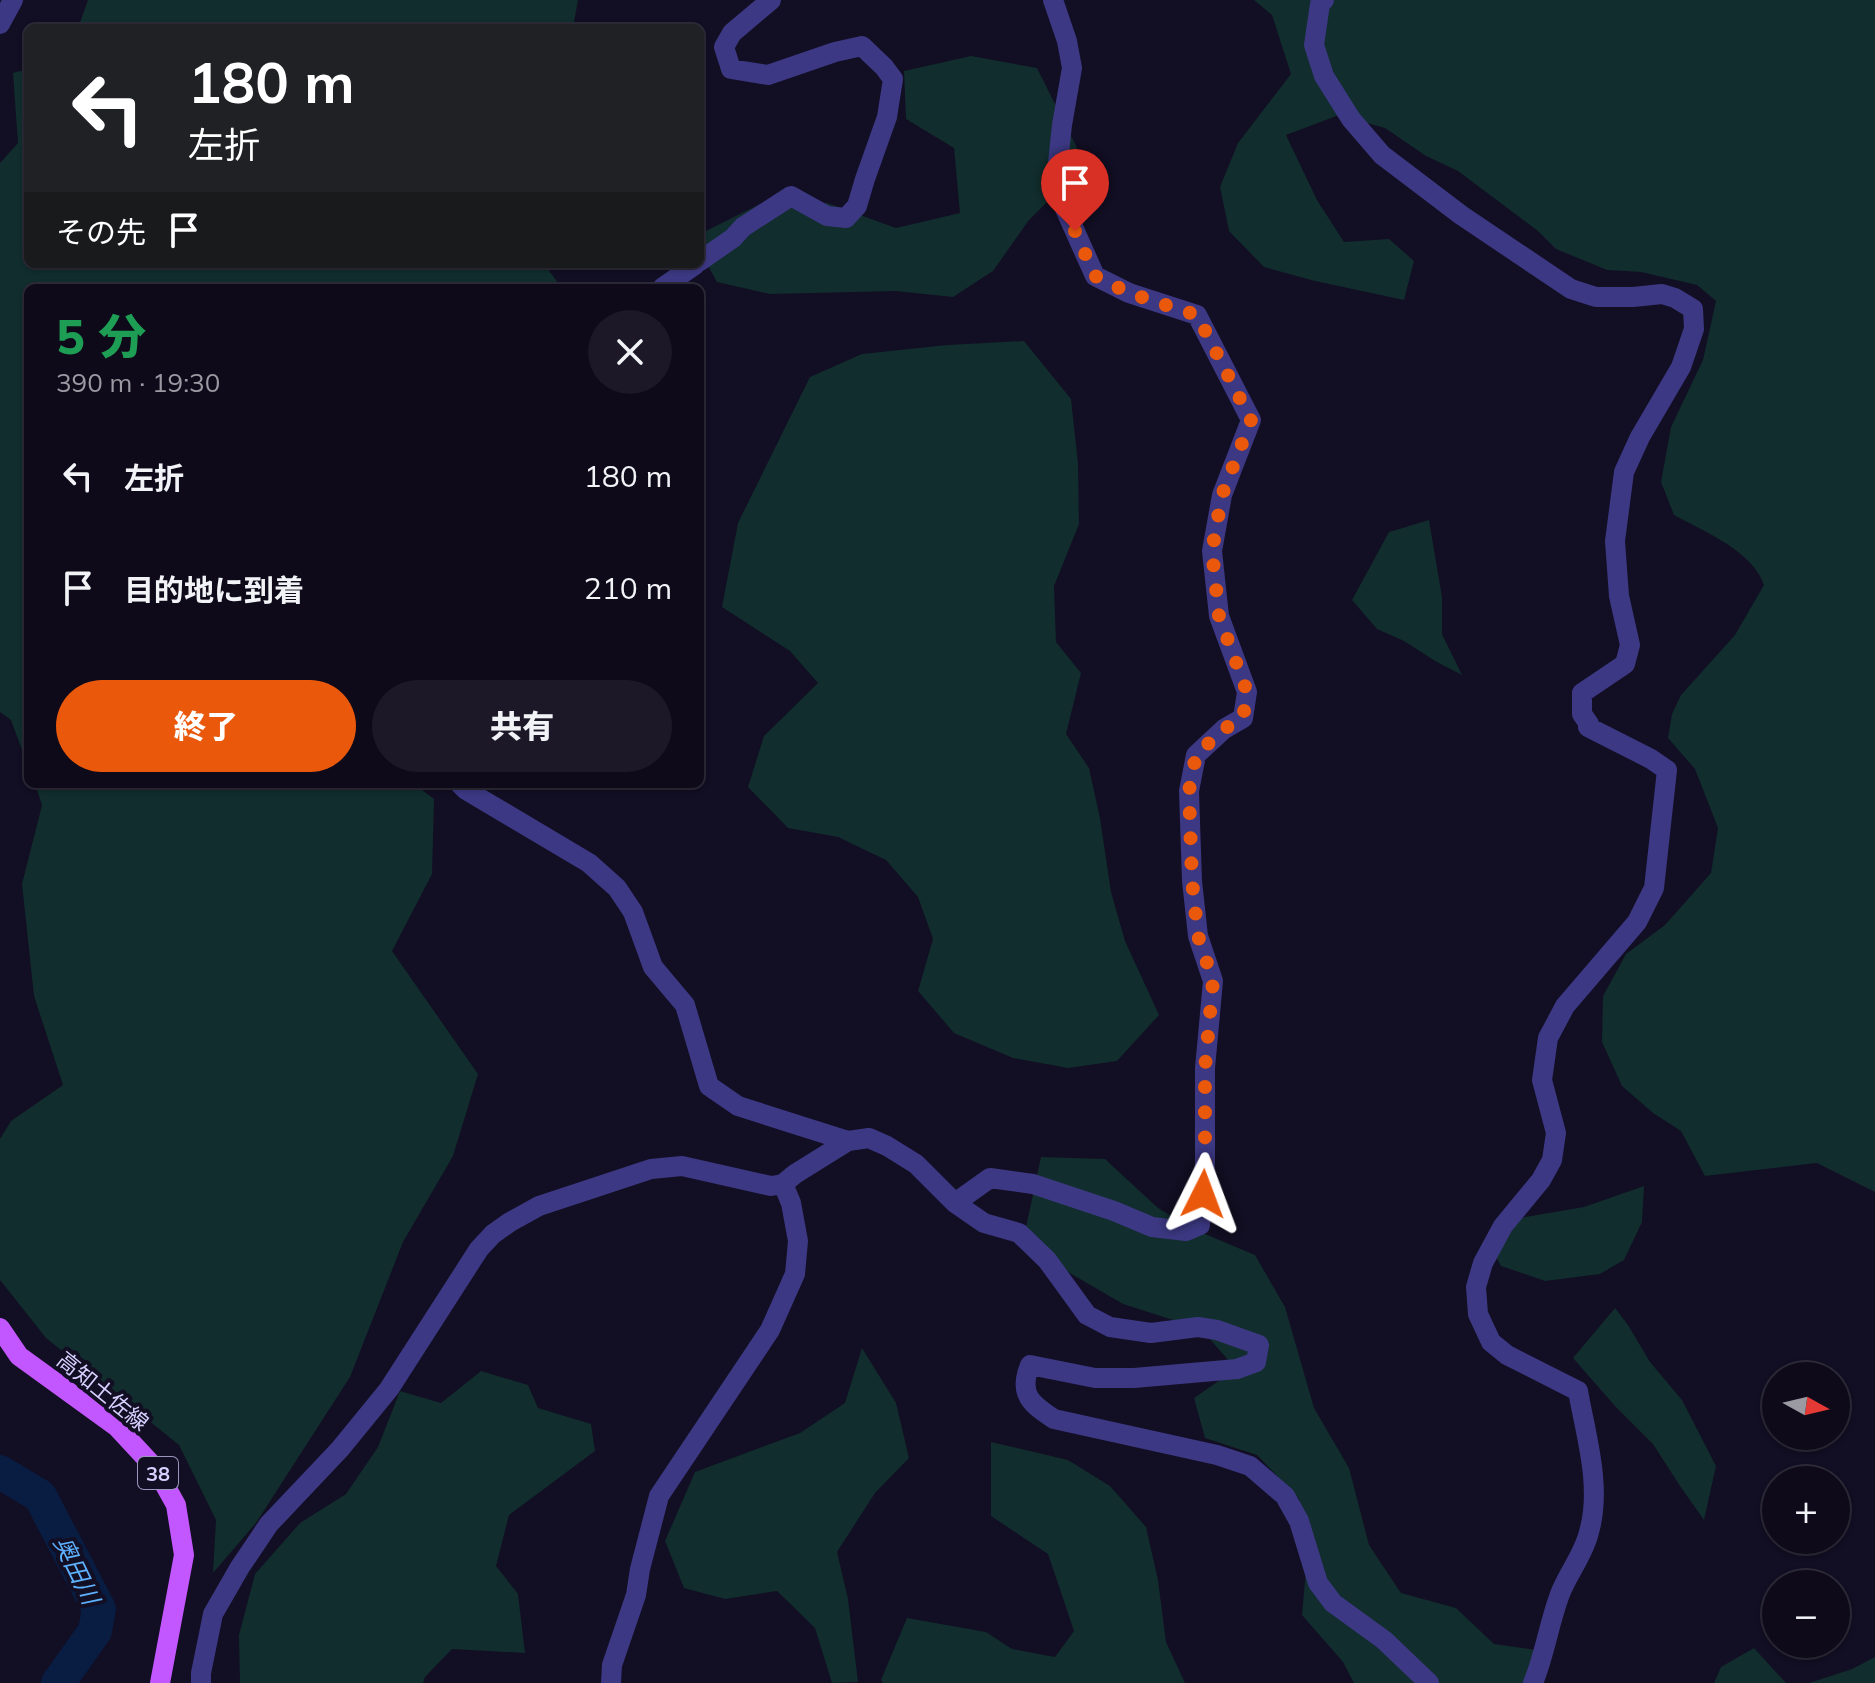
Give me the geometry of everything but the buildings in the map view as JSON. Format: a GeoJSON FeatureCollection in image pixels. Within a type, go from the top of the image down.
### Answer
{"type":"FeatureCollection","features":[{"type":"Feature","properties":{"kind":"main road","name":"高知土佐線"},"geometry":{"type":"LineString","coordinates":[[0,1328],[19,1356],[117,1427],[156,1469],[176,1505],[184,1555],[160,1683]]}},
{"type":"Feature","properties":{"kind":"street"},"geometry":{"type":"LineString","coordinates":[[0,24],[13,0]]}},
{"type":"Feature","properties":{"kind":"street"},"geometry":{"type":"LineString","coordinates":[[704,258],[733,238],[743,227],[791,196],[827,216],[846,218],[857,206],[887,117],[893,79],[862,46],[768,75],[731,69],[724,47],[732,33],[771,0]]}},
{"type":"Feature","properties":{"kind":"street"},"geometry":{"type":"LineString","coordinates":[[955,1203],[990,1178],[1033,1184],[1152,1227],[1186,1231],[1200,1225],[1205,1163],[1205,1068],[1213,981],[1198,936],[1192,881],[1189,791],[1196,755],[1224,729],[1243,718],[1247,692],[1219,616],[1212,551],[1222,495],[1251,420],[1197,315],[1129,293],[1095,276],[1065,209],[1057,172],[1072,68],[1067,41],[1053,0]]}},
{"type":"Feature","properties":{"kind":"street"},"geometry":{"type":"LineString","coordinates":[[1324,0],[1320,4],[1314,45],[1324,76],[1351,119],[1382,155],[1461,215],[1571,289],[1596,297],[1662,294],[1693,309],[1694,329],[1681,367],[1640,437],[1624,472],[1615,541],[1619,596],[1630,645],[1625,664],[1582,693],[1582,714],[1588,727],[1667,770],[1654,888],[1637,922],[1565,1006],[1548,1038],[1542,1080],[1556,1133],[1552,1160],[1541,1180],[1503,1226],[1483,1263],[1476,1287],[1478,1314],[1491,1342],[1507,1355],[1578,1391],[1593,1480],[1589,1533],[1560,1594],[1533,1683]]}},
{"type":"Feature","properties":{"kind":"street"},"geometry":{"type":"LineString","coordinates":[[668,284],[690,268]]}},
{"type":"Feature","properties":{"kind":"street"},"geometry":{"type":"LineString","coordinates":[[464,788],[589,863],[617,888],[633,912],[653,967],[685,1005],[709,1086],[738,1106],[848,1141]]}},
{"type":"Feature","properties":{"kind":"street"},"geometry":{"type":"LineString","coordinates":[[201,1683],[213,1614],[240,1567],[269,1524],[340,1449],[389,1389],[479,1249],[493,1234],[539,1206],[651,1169],[682,1166],[771,1186],[783,1184],[848,1141],[869,1138],[916,1164],[955,1203],[984,1223],[1019,1233],[1047,1260],[1087,1315],[1110,1327],[1151,1333],[1198,1327],[1217,1330],[1259,1345],[1256,1362],[1237,1369],[1134,1378],[1095,1378],[1030,1365],[1024,1379],[1029,1399],[1054,1419],[1217,1455],[1250,1466],[1285,1496],[1299,1521],[1318,1583],[1333,1603],[1384,1640],[1429,1683]]}},
{"type":"Feature","properties":{"kind":"street"},"geometry":{"type":"LineString","coordinates":[[611,1683],[612,1665],[636,1595],[659,1496],[770,1330],[795,1274],[798,1241],[791,1203],[783,1184]]}},
{"type":"Feature","properties":{"kind":"green space"},"geometry":{"type":"Polygon","coordinates":[[[88,0],[578,0],[574,24],[79,24],[88,0]]]}},
{"type":"Feature","properties":{"kind":"green space"},"geometry":{"type":"Polygon","coordinates":[[[1254,0],[1875,0],[1875,1192],[1817,1163],[1705,1176],[1681,1131],[1653,1113],[1622,1086],[1602,1042],[1603,996],[1626,954],[1665,925],[1711,873],[1718,828],[1695,769],[1668,738],[1672,714],[1681,695],[1735,635],[1764,585],[1758,573],[1738,552],[1674,515],[1661,482],[1671,427],[1703,360],[1716,301],[1697,285],[1641,272],[1607,270],[1556,249],[1538,231],[1458,171],[1426,156],[1385,128],[1339,115],[1286,135],[1317,200],[1344,242],[1389,239],[1414,261],[1404,300],[1264,267],[1229,231],[1220,187],[1238,143],[1291,74],[1272,15],[1254,0]]]}},
{"type":"Feature","properties":{"kind":"green space"},"geometry":{"type":"Polygon","coordinates":[[[971,56],[1037,68],[1083,160],[1029,220],[993,271],[953,297],[896,291],[770,294],[717,282],[704,258],[704,232],[760,204],[827,203],[896,228],[960,213],[954,148],[906,119],[904,71],[971,56]]]}},
{"type":"Feature","properties":{"kind":"green space"},"geometry":{"type":"Polygon","coordinates":[[[24,70],[24,268],[547,268],[559,284],[24,284],[24,755],[11,720],[0,712],[0,163],[18,143],[13,73],[24,70]]]}},
{"type":"Feature","properties":{"kind":"green space"},"geometry":{"type":"Polygon","coordinates":[[[1024,341],[1071,399],[1078,463],[1079,524],[1054,586],[1056,642],[1081,673],[1066,734],[1089,768],[1111,892],[1125,941],[1159,1015],[1117,1061],[1068,1068],[1013,1058],[954,1033],[918,991],[933,939],[918,897],[886,860],[838,837],[788,828],[748,787],[764,736],[818,683],[790,651],[722,607],[738,523],[810,377],[862,354],[1024,341]]]}},
{"type":"Feature","properties":{"kind":"green space"},"geometry":{"type":"Polygon","coordinates":[[[1429,520],[1442,597],[1442,634],[1462,675],[1377,629],[1352,600],[1389,532],[1429,520]]]}},
{"type":"Feature","properties":{"kind":"green space"},"geometry":{"type":"Polygon","coordinates":[[[36,788],[419,788],[434,799],[432,874],[392,951],[478,1074],[453,1156],[403,1242],[350,1377],[256,1523],[213,1573],[216,1520],[179,1445],[46,1338],[0,1280],[0,1139],[11,1121],[63,1085],[34,996],[22,884],[42,805],[36,788]]]}},
{"type":"Feature","properties":{"kind":"green space"},"geometry":{"type":"Polygon","coordinates":[[[1041,1157],[1105,1159],[1158,1208],[1193,1229],[1255,1255],[1285,1307],[1314,1408],[1349,1468],[1369,1545],[1401,1593],[1456,1608],[1494,1644],[1537,1650],[1528,1683],[1354,1683],[1343,1662],[1302,1615],[1306,1570],[1299,1499],[1257,1455],[1205,1438],[1194,1398],[1236,1369],[1201,1329],[1123,1304],[1068,1272],[1026,1227],[1041,1157]]]}},
{"type":"Feature","properties":{"kind":"green space"},"geometry":{"type":"Polygon","coordinates":[[[1644,1186],[1642,1222],[1624,1260],[1600,1274],[1545,1281],[1501,1266],[1489,1244],[1520,1218],[1584,1207],[1644,1186]]]}},
{"type":"Feature","properties":{"kind":"green space"},"geometry":{"type":"Polygon","coordinates":[[[1615,1308],[1650,1362],[1682,1400],[1716,1466],[1704,1520],[1653,1444],[1573,1358],[1615,1308]]]}},
{"type":"Feature","properties":{"kind":"green space"},"geometry":{"type":"Polygon","coordinates":[[[862,1348],[896,1403],[909,1458],[875,1493],[837,1552],[848,1599],[858,1682],[832,1683],[815,1628],[777,1591],[725,1599],[684,1588],[665,1541],[695,1472],[800,1433],[845,1403],[862,1348]]]}},
{"type":"Feature","properties":{"kind":"green space"},"geometry":{"type":"Polygon","coordinates":[[[481,1371],[528,1385],[538,1408],[591,1424],[595,1451],[509,1515],[496,1566],[518,1594],[525,1653],[452,1649],[423,1683],[240,1683],[239,1635],[255,1574],[300,1523],[346,1494],[378,1447],[400,1391],[441,1403],[481,1371]]]}},
{"type":"Feature","properties":{"kind":"green space"},"geometry":{"type":"Polygon","coordinates":[[[991,1442],[1068,1460],[1110,1486],[1146,1527],[1158,1580],[1166,1642],[1185,1683],[883,1683],[881,1680],[907,1618],[986,1632],[1012,1649],[1055,1657],[1074,1631],[1048,1554],[991,1516],[991,1442]]]}},
{"type":"Feature","properties":{"kind":"green space"},"geometry":{"type":"Polygon","coordinates":[[[1754,1648],[1786,1683],[1714,1683],[1721,1667],[1754,1648]]]}},
{"type":"Feature","properties":{"kind":"green space"},"geometry":{"type":"Polygon","coordinates":[[[1875,1657],[1875,1683],[1809,1683],[1852,1669],[1875,1657]]]}},
{"type":"Feature","properties":{"kind":"waterway","name":"奥田川"},"geometry":{"type":"LineString","coordinates":[[0,1472],[40,1496],[99,1609],[95,1631],[58,1683]]}},
{"type":"Feature","properties":{"kind":"route"},"geometry":{"type":"LineString","coordinates":[[1075,231],[1095,276],[1129,293],[1197,315],[1251,420],[1222,495],[1212,551],[1219,616],[1247,692],[1243,718],[1224,729],[1196,755],[1189,791],[1192,881],[1198,936],[1213,981],[1205,1068],[1203,1194]]}}]}
